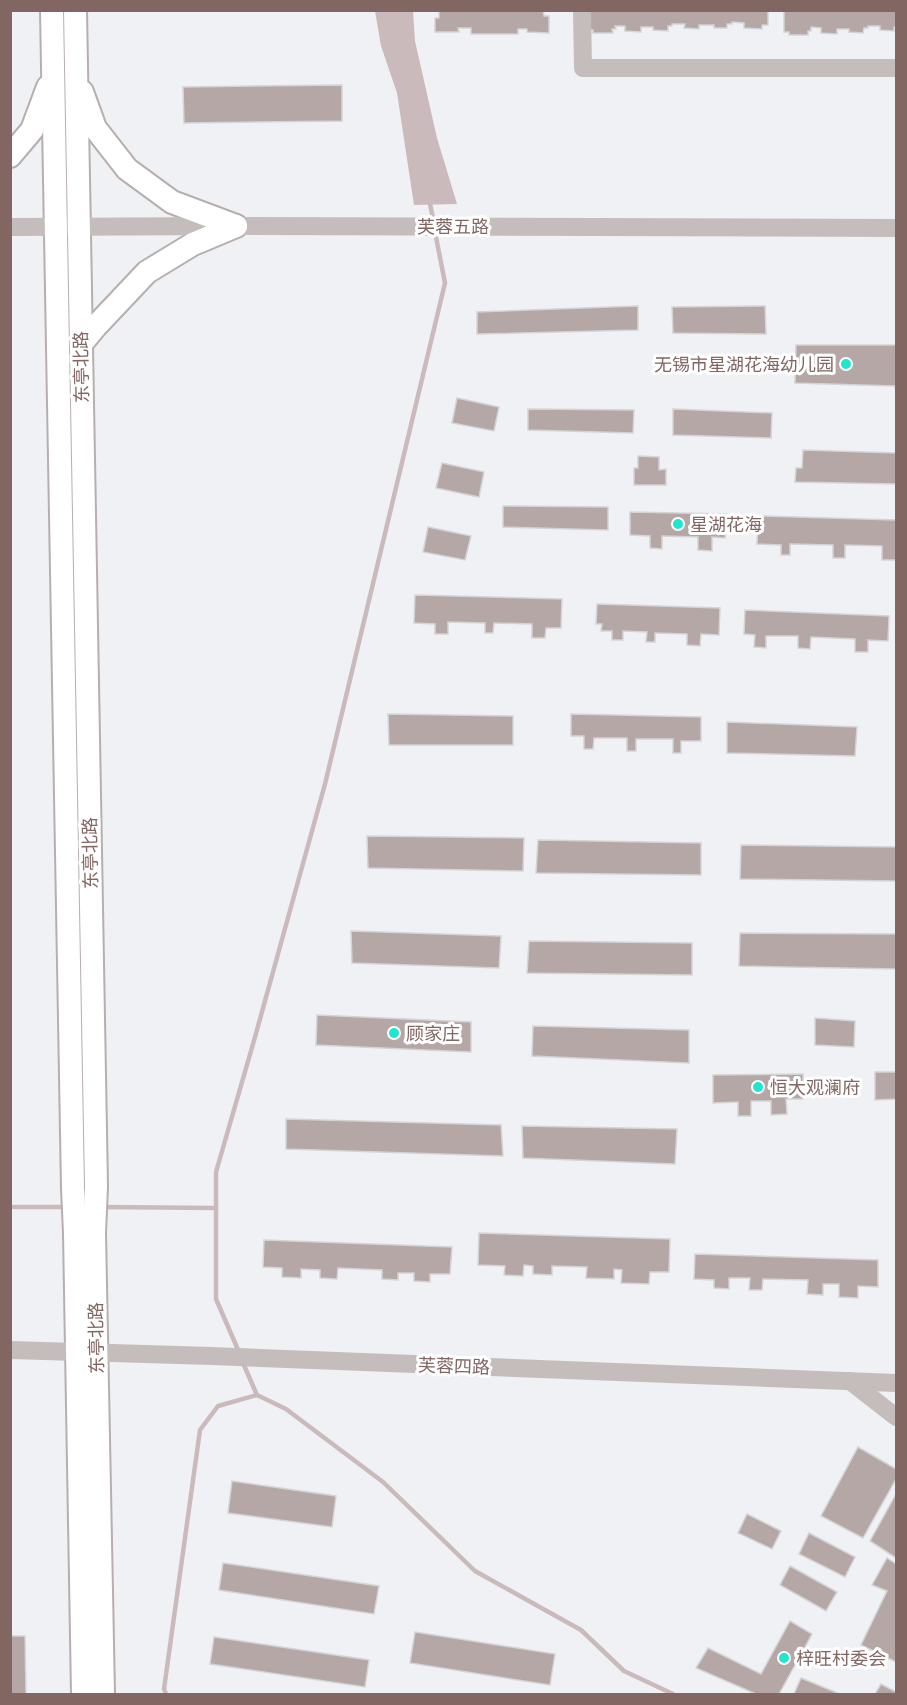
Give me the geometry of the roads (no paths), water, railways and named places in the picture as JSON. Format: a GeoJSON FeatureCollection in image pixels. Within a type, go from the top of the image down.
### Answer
{"type":"FeatureCollection","features":[{"type":"Feature","properties":{"kind":"main road","name":"东亭北路"},"geometry":{"type":"LineString","coordinates":[[52,10],[73,1188],[84,1233],[87,1352],[103,1695]]}},
{"type":"Feature","properties":{"kind":"main road","name":"东亭北路"},"geometry":{"type":"LineString","coordinates":[[75,10],[96,1187],[84,1233]]}},
{"type":"Feature","properties":{"kind":"main road"},"geometry":{"type":"LineString","coordinates":[[76,74],[95,128],[127,169],[172,202],[236,226]]}},
{"type":"Feature","properties":{"kind":"main road"},"geometry":{"type":"LineString","coordinates":[[10,156],[32,130],[53,75]]}},
{"type":"Feature","properties":{"kind":"main road"},"geometry":{"type":"LineString","coordinates":[[81,345],[147,272],[193,244],[236,226]]}},
{"type":"Feature","properties":{"kind":"main road","name":"东亭北路"},"geometry":{"type":"LineString","coordinates":[[83,1695],[87,1352]]}},
{"type":"Feature","properties":{"kind":"street"},"geometry":{"type":"LineString","coordinates":[[582,10],[583,68],[897,68]]}},
{"type":"Feature","properties":{"kind":"street","name":"芙蓉五路"},"geometry":{"type":"LineString","coordinates":[[10,227],[897,228]]}},
{"type":"Feature","properties":{"kind":"street","name":"芙蓉四路"},"geometry":{"type":"LineString","coordinates":[[10,1350],[897,1383]]}},
{"type":"Feature","properties":{"kind":"street"},"geometry":{"type":"LineString","coordinates":[[850,1381],[897,1417]]}},
{"type":"Feature","properties":{"kind":"waterway"},"geometry":{"type":"LineString","coordinates":[[429,199],[434,223]]}},
{"type":"Feature","properties":{"kind":"waterway"},"geometry":{"type":"LineString","coordinates":[[239,1352],[216,1299],[216,1172],[325,784],[445,283],[435,232]]}},
{"type":"Feature","properties":{"kind":"waterway"},"geometry":{"type":"LineString","coordinates":[[10,1207],[66,1207]]}},
{"type":"Feature","properties":{"kind":"waterway"},"geometry":{"type":"LineString","coordinates":[[101,1207],[216,1208]]}},
{"type":"Feature","properties":{"kind":"waterway"},"geometry":{"type":"LineString","coordinates":[[166,1694],[164,1689],[200,1430],[218,1406],[257,1395],[243,1363]]}},
{"type":"Feature","properties":{"kind":"waterway"},"geometry":{"type":"LineString","coordinates":[[257,1395],[286,1409],[383,1482],[475,1571],[581,1630],[624,1671],[673,1694]]}},
{"type":"Feature","properties":{"kind":"place","name":"无锡市星湖花海幼儿园"},"geometry":{"type":"Point","coordinates":[846,364]}},
{"type":"Feature","properties":{"kind":"place","name":"星湖花海"},"geometry":{"type":"Point","coordinates":[678,524]}},
{"type":"Feature","properties":{"kind":"place","name":"顾家庄"},"geometry":{"type":"Point","coordinates":[394,1033]}},
{"type":"Feature","properties":{"kind":"place","name":"恒大观澜府"},"geometry":{"type":"Point","coordinates":[758,1087]}},
{"type":"Feature","properties":{"kind":"place","name":"梓旺村委会"},"geometry":{"type":"Point","coordinates":[784,1658]}}]}
